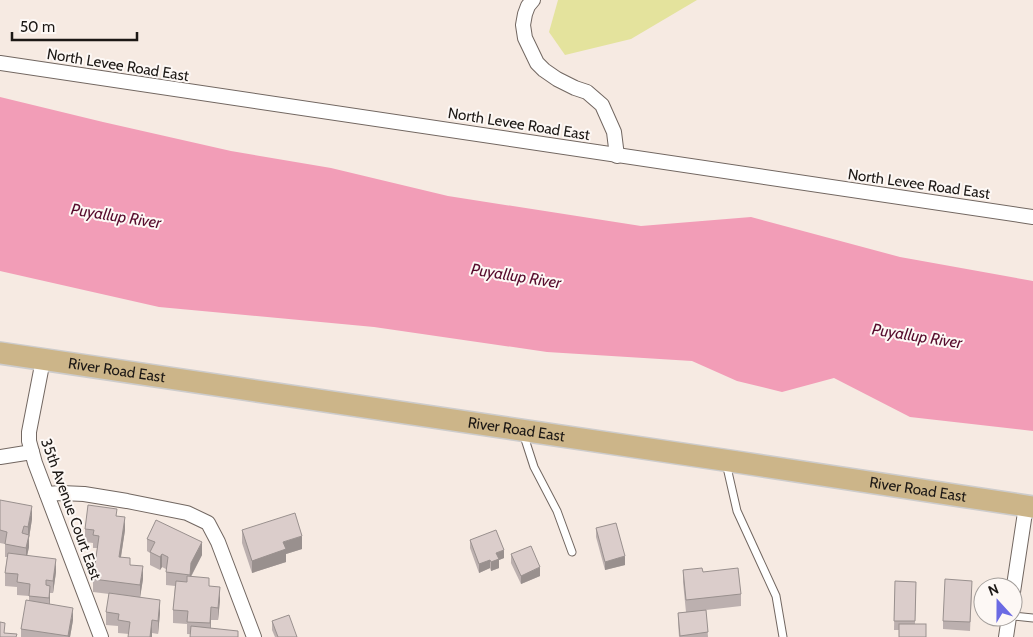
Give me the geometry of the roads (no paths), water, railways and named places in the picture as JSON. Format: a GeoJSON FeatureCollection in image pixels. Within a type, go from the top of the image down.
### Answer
{"type":"FeatureCollection","features":[{"type":"Feature","properties":{"kind":"main road","name":"River Road East"},"geometry":{"type":"LineString","coordinates":[[0,353],[1029,507]]}},
{"type":"Feature","properties":{"kind":"street"},"geometry":{"type":"LineString","coordinates":[[533,0],[528,6],[523,25],[525,38],[537,63],[557,79],[587,92],[602,106],[614,132],[617,156]]}},
{"type":"Feature","properties":{"kind":"street","name":"North Levee Road East"},"geometry":{"type":"LineString","coordinates":[[0,63],[1033,217]]}},
{"type":"Feature","properties":{"kind":"street","name":"35th Avenue Court East"},"geometry":{"type":"LineString","coordinates":[[43,360],[29,432],[29,441],[101,637]]}},
{"type":"Feature","properties":{"kind":"street"},"geometry":{"type":"LineString","coordinates":[[0,457],[32,452]]}},
{"type":"Feature","properties":{"kind":"street"},"geometry":{"type":"LineString","coordinates":[[47,494],[84,494],[119,499],[187,513],[208,523],[216,537],[254,637]]}},
{"type":"Feature","properties":{"kind":"street"},"geometry":{"type":"LineString","coordinates":[[1016,577],[1029,507]]}},
{"type":"Feature","properties":{"kind":"lane"},"geometry":{"type":"LineString","coordinates":[[522,430],[534,467],[556,511],[572,552]]}},
{"type":"Feature","properties":{"kind":"lane"},"geometry":{"type":"LineString","coordinates":[[726,461],[737,510],[776,596],[783,637]]}},
{"type":"Feature","properties":{"kind":"water","name":"Puyallup River"},"geometry":{"type":"Polygon","coordinates":[[[0,97],[231,151],[331,168],[448,196],[641,226],[751,217],[900,257],[1033,281],[1033,431],[910,417],[834,378],[782,392],[737,381],[692,361],[547,352],[374,327],[159,307],[0,271],[0,97]]]}}]}
